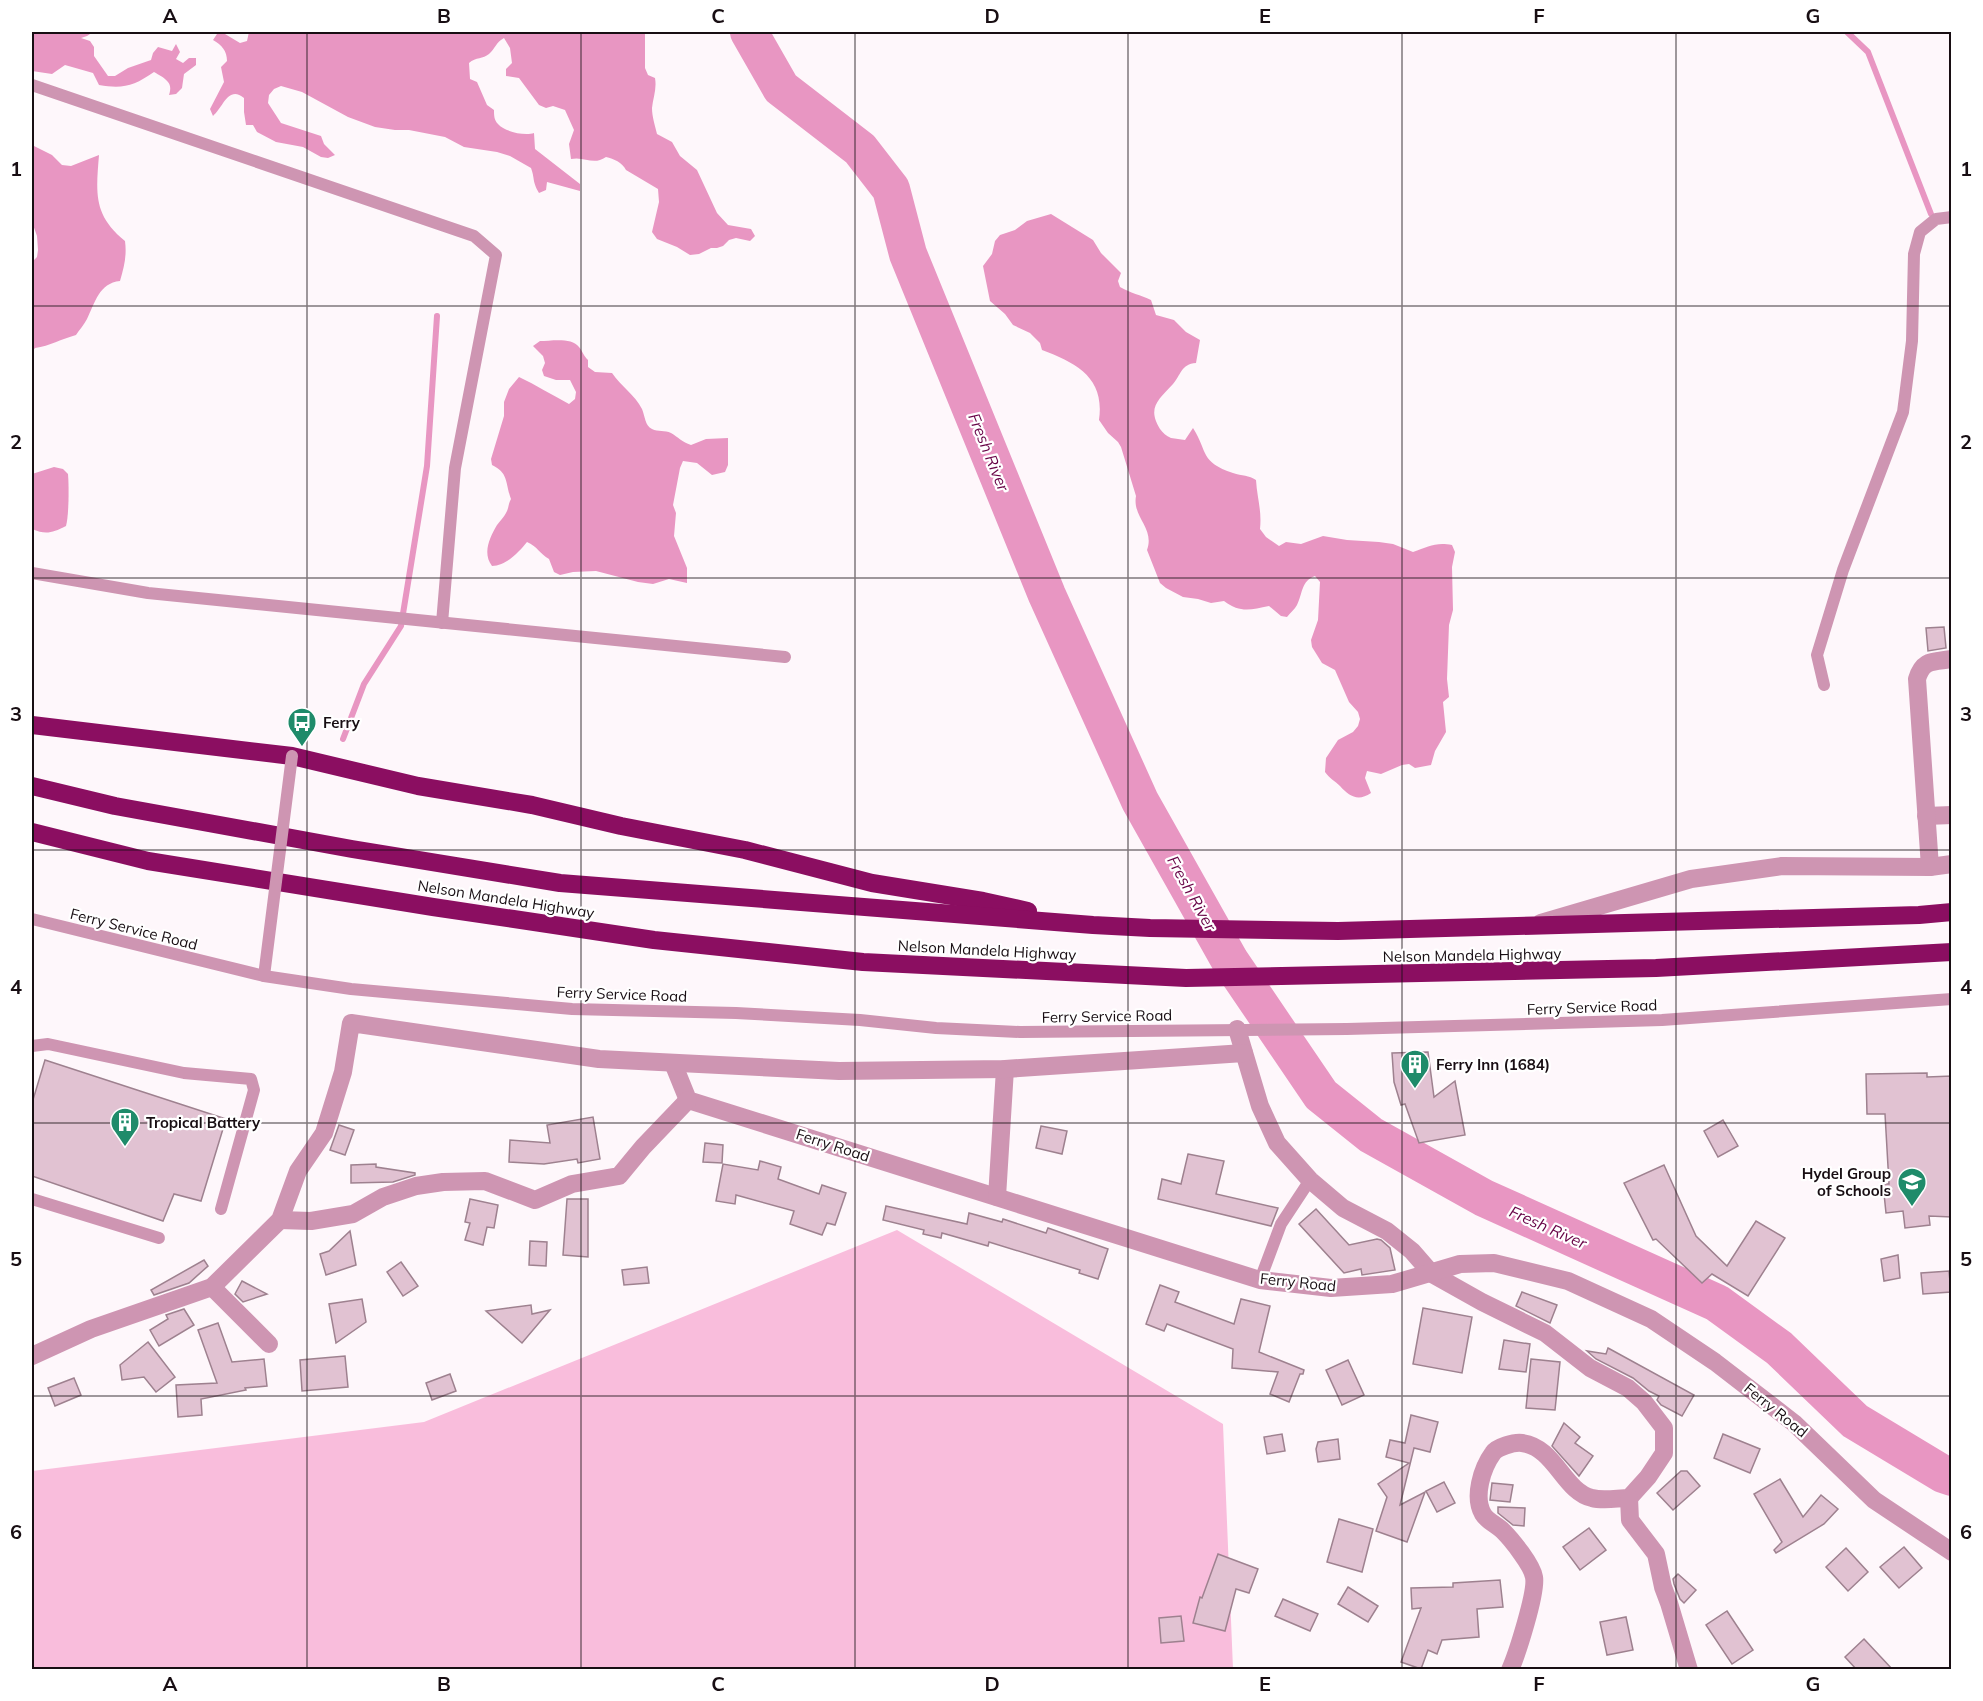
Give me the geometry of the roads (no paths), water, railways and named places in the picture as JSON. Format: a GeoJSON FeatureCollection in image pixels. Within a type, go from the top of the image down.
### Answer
{"type":"FeatureCollection","features":[{"type":"Feature","properties":{"kind":"highway"},"geometry":{"type":"LineString","coordinates":[[32,725],[292,756],[418,786],[532,805],[621,826],[745,850],[872,883],[983,901],[1093,925]]}},
{"type":"Feature","properties":{"kind":"highway","name":"Nelson Mandela Highway"},"geometry":{"type":"LineString","coordinates":[[32,786],[127,808],[352,849],[560,883],[1093,925],[1338,931],[1919,915],[1952,912]]}},
{"type":"Feature","properties":{"kind":"highway","name":"Nelson Mandela Highway"},"geometry":{"type":"LineString","coordinates":[[32,832],[148,861],[433,907],[654,940],[863,962],[1186,978],[1656,968],[1952,952]]}},
{"type":"Feature","properties":{"kind":"street"},"geometry":{"type":"LineString","coordinates":[[1930,867],[1917,679],[1920,668],[1928,662],[1952,659]]}},
{"type":"Feature","properties":{"kind":"street"},"geometry":{"type":"LineString","coordinates":[[1926,816],[1952,814]]}},
{"type":"Feature","properties":{"kind":"street"},"geometry":{"type":"LineString","coordinates":[[1531,926],[1691,879],[1782,866],[1930,867],[1952,864]]}},
{"type":"Feature","properties":{"kind":"street"},"geometry":{"type":"LineString","coordinates":[[32,1356],[91,1329],[212,1287],[280,1220],[298,1172],[324,1133],[343,1072],[351,1023],[599,1059],[839,1071],[1005,1069],[1244,1053]]}},
{"type":"Feature","properties":{"kind":"street"},"geometry":{"type":"LineString","coordinates":[[1237,1029],[1260,1106],[1277,1143],[1310,1180],[1343,1208],[1387,1231],[1412,1251],[1432,1274],[1545,1334],[1590,1368],[1628,1388],[1644,1402],[1664,1428],[1664,1453],[1648,1477],[1629,1498],[1630,1520],[1656,1554],[1663,1587],[1689,1670]]}},
{"type":"Feature","properties":{"kind":"street"},"geometry":{"type":"LineString","coordinates":[[280,1220],[311,1221],[353,1214],[383,1197],[416,1186],[443,1182],[484,1181],[535,1200],[572,1184],[619,1176],[688,1100],[673,1063]]}},
{"type":"Feature","properties":{"kind":"street"},"geometry":{"type":"LineString","coordinates":[[997,1197],[1005,1069]]}},
{"type":"Feature","properties":{"kind":"street","name":"Ferry Road"},"geometry":{"type":"LineString","coordinates":[[688,1100],[1260,1280],[1331,1288],[1392,1284],[1460,1264],[1494,1263],[1568,1281],[1651,1319],[1715,1362],[1794,1423],[1874,1500],[1952,1552]]}},
{"type":"Feature","properties":{"kind":"street"},"geometry":{"type":"LineString","coordinates":[[212,1287],[269,1344]]}},
{"type":"Feature","properties":{"kind":"street"},"geometry":{"type":"LineString","coordinates":[[1510,1670],[1530,1607],[1534,1577],[1522,1554],[1503,1531],[1484,1516],[1478,1502],[1485,1467],[1494,1451],[1522,1442],[1539,1449],[1560,1468],[1575,1491],[1592,1498],[1629,1498]]}},
{"type":"Feature","properties":{"kind":"lane"},"geometry":{"type":"LineString","coordinates":[[32,85],[474,236],[496,255],[455,468],[442,623]]}},
{"type":"Feature","properties":{"kind":"lane"},"geometry":{"type":"LineString","coordinates":[[1824,685],[1817,655],[1843,570],[1903,412],[1912,341],[1914,254],[1920,232],[1936,219],[1952,217]]}},
{"type":"Feature","properties":{"kind":"lane"},"geometry":{"type":"LineString","coordinates":[[32,573],[148,593],[785,657]]}},
{"type":"Feature","properties":{"kind":"lane"},"geometry":{"type":"LineString","coordinates":[[264,976],[292,756]]}},
{"type":"Feature","properties":{"kind":"lane","name":"Ferry Service Road"},"geometry":{"type":"LineString","coordinates":[[32,919],[264,976],[351,989],[572,1009],[736,1013],[1020,1032],[1347,1029],[1662,1020],[1952,999]]}},
{"type":"Feature","properties":{"kind":"lane"},"geometry":{"type":"LineString","coordinates":[[32,1047],[48,1044],[184,1073],[251,1079],[254,1090],[221,1209]]}},
{"type":"Feature","properties":{"kind":"lane"},"geometry":{"type":"LineString","coordinates":[[1260,1280],[1281,1224],[1310,1180]]}},
{"type":"Feature","properties":{"kind":"lane"},"geometry":{"type":"LineString","coordinates":[[32,1199],[159,1238]]}},
{"type":"Feature","properties":{"kind":"waterway","name":"Fresh River"},"geometry":{"type":"LineString","coordinates":[[749,32],[781,88],[860,149],[891,189],[908,254],[1047,595],[1140,801],[1230,961],[1321,1095],[1371,1135],[1484,1198],[1717,1303],[1779,1348],[1855,1421],[1943,1474],[1952,1477]]}},
{"type":"Feature","properties":{"kind":"waterway"},"geometry":{"type":"LineString","coordinates":[[1847,32],[1868,52],[1931,214]]}},
{"type":"Feature","properties":{"kind":"waterway"},"geometry":{"type":"LineString","coordinates":[[343,739],[364,684],[401,626],[427,466],[437,316]]}},
{"type":"Feature","properties":{"kind":"place","name":"Ferry"},"geometry":{"type":"Point","coordinates":[302,748]}},
{"type":"Feature","properties":{"kind":"place","name":"Ferry Inn (1684)"},"geometry":{"type":"Point","coordinates":[1415,1090]}},
{"type":"Feature","properties":{"kind":"place","name":"Tropical Battery"},"geometry":{"type":"Point","coordinates":[125,1148]}},
{"type":"Feature","properties":{"kind":"place","name":"Hydel Group of Schools"},"geometry":{"type":"Point","coordinates":[1912,1208]}}]}
